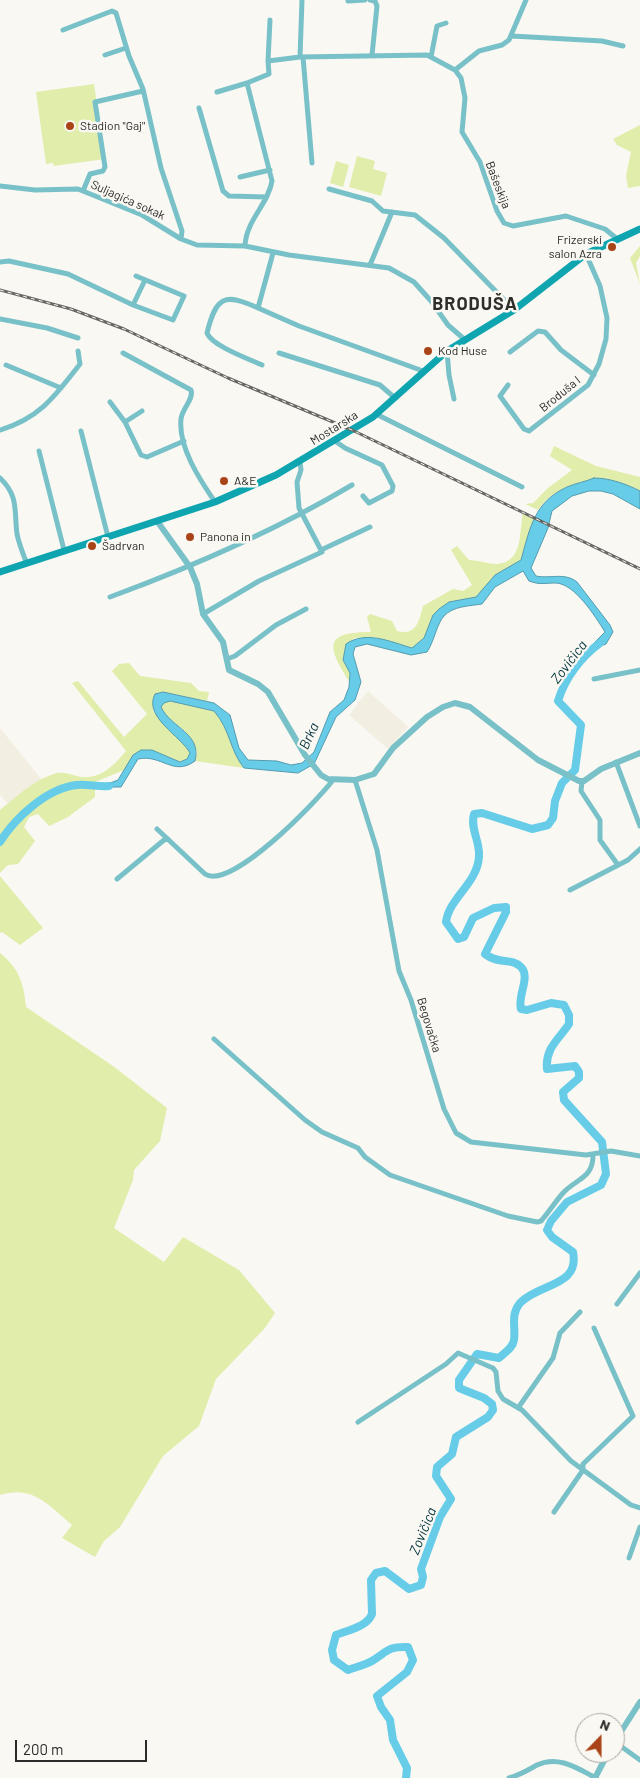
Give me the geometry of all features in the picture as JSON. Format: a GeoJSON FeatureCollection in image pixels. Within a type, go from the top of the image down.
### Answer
{"type":"FeatureCollection","features":[{"type":"Feature","properties":{"kind":"main road","name":"Mostarska"},"geometry":{"type":"LineString","coordinates":[[0,572],[215,502],[258,484],[300,462],[376,414],[448,351],[514,310],[586,254],[640,228]]}},
{"type":"Feature","properties":{"kind":"street"},"geometry":{"type":"LineString","coordinates":[[302,0],[302,57],[312,163]]}},
{"type":"Feature","properties":{"kind":"street"},"geometry":{"type":"LineString","coordinates":[[348,1],[365,0]]}},
{"type":"Feature","properties":{"kind":"street"},"geometry":{"type":"LineString","coordinates":[[370,0],[375,1],[377,6],[372,55]]}},
{"type":"Feature","properties":{"kind":"street"},"geometry":{"type":"LineString","coordinates":[[268,61],[302,57],[372,55],[431,57],[456,70],[479,51],[502,44],[512,36],[526,0]]}},
{"type":"Feature","properties":{"kind":"street"},"geometry":{"type":"LineString","coordinates":[[63,30],[114,12],[143,91],[161,168],[182,231],[181,239]]}},
{"type":"Feature","properties":{"kind":"street"},"geometry":{"type":"LineString","coordinates":[[218,92],[269,74],[270,20]]}},
{"type":"Feature","properties":{"kind":"street"},"geometry":{"type":"LineString","coordinates":[[431,57],[437,26],[446,23]]}},
{"type":"Feature","properties":{"kind":"street"},"geometry":{"type":"LineString","coordinates":[[512,36],[602,42],[623,46]]}},
{"type":"Feature","properties":{"kind":"street"},"geometry":{"type":"LineString","coordinates":[[105,55],[126,48]]}},
{"type":"Feature","properties":{"kind":"street","name":"Bašeskija"},"geometry":{"type":"LineString","coordinates":[[456,70],[461,78],[465,94],[462,132],[480,162],[497,211],[504,222],[513,226],[566,216],[605,229],[616,238]]}},
{"type":"Feature","properties":{"kind":"street"},"geometry":{"type":"LineString","coordinates":[[245,246],[250,222],[266,197],[272,181],[246,83]]}},
{"type":"Feature","properties":{"kind":"street"},"geometry":{"type":"LineString","coordinates":[[83,191],[90,174],[103,170],[104,167],[95,102],[143,91]]}},
{"type":"Feature","properties":{"kind":"street"},"geometry":{"type":"LineString","coordinates":[[200,108],[223,191],[229,196],[266,197]]}},
{"type":"Feature","properties":{"kind":"street"},"geometry":{"type":"LineString","coordinates":[[240,177],[270,170]]}},
{"type":"Feature","properties":{"kind":"street","name":"Suljagića sokak"},"geometry":{"type":"LineString","coordinates":[[0,186],[21,190],[65,188],[83,191],[142,215],[181,239],[197,245],[245,246],[274,253],[370,264],[401,273],[414,282],[428,296],[448,324],[464,340]]}},
{"type":"Feature","properties":{"kind":"street"},"geometry":{"type":"LineString","coordinates":[[330,189],[372,201],[379,209],[417,216],[444,238],[514,310]]}},
{"type":"Feature","properties":{"kind":"street"},"geometry":{"type":"LineString","coordinates":[[370,264],[392,212]]}},
{"type":"Feature","properties":{"kind":"street"},"geometry":{"type":"LineString","coordinates":[[258,308],[274,253]]}},
{"type":"Feature","properties":{"kind":"street","name":"Broduša I"},"geometry":{"type":"LineString","coordinates":[[508,385],[500,396],[524,429],[529,431],[588,385],[594,376],[603,352],[607,318],[600,286],[586,254]]}},
{"type":"Feature","properties":{"kind":"street"},"geometry":{"type":"LineString","coordinates":[[0,262],[9,261],[68,274],[134,305],[172,320],[184,296],[136,276]]}},
{"type":"Feature","properties":{"kind":"street"},"geometry":{"type":"LineString","coordinates":[[134,305],[145,280]]}},
{"type":"Feature","properties":{"kind":"street"},"geometry":{"type":"LineString","coordinates":[[262,365],[222,347],[210,339],[207,333],[217,304],[224,299],[235,300],[258,308],[300,326],[424,371]]}},
{"type":"Feature","properties":{"kind":"street"},"geometry":{"type":"LineString","coordinates":[[0,318],[47,328],[78,338]]}},
{"type":"Feature","properties":{"kind":"street"},"geometry":{"type":"LineString","coordinates":[[510,352],[538,331],[545,332],[561,350],[594,376]]}},
{"type":"Feature","properties":{"kind":"street"},"geometry":{"type":"LineString","coordinates":[[0,430],[22,424],[61,388],[80,364],[78,351]]}},
{"type":"Feature","properties":{"kind":"street"},"geometry":{"type":"LineString","coordinates":[[448,351],[449,375],[454,399]]}},
{"type":"Feature","properties":{"kind":"street"},"geometry":{"type":"LineString","coordinates":[[124,353],[191,390],[192,396],[183,409],[181,420],[184,441],[197,473],[215,502]]}},
{"type":"Feature","properties":{"kind":"street"},"geometry":{"type":"LineString","coordinates":[[278,353],[380,384],[395,398]]}},
{"type":"Feature","properties":{"kind":"street"},"geometry":{"type":"LineString","coordinates":[[6,365],[61,388]]}},
{"type":"Feature","properties":{"kind":"street"},"geometry":{"type":"LineString","coordinates":[[110,402],[125,422],[139,453],[144,456],[184,441]]}},
{"type":"Feature","properties":{"kind":"street"},"geometry":{"type":"LineString","coordinates":[[125,422],[142,412]]}},
{"type":"Feature","properties":{"kind":"street"},"geometry":{"type":"LineString","coordinates":[[376,414],[522,487]]}},
{"type":"Feature","properties":{"kind":"street"},"geometry":{"type":"LineString","coordinates":[[81,431],[108,536]]}},
{"type":"Feature","properties":{"kind":"street"},"geometry":{"type":"LineString","coordinates":[[334,441],[385,468],[393,486],[392,491],[369,503],[363,496]]}},
{"type":"Feature","properties":{"kind":"street"},"geometry":{"type":"LineString","coordinates":[[38,451],[64,550]]}},
{"type":"Feature","properties":{"kind":"street"},"geometry":{"type":"LineString","coordinates":[[300,462],[301,470],[297,482],[302,515],[321,550]]}},
{"type":"Feature","properties":{"kind":"street"},"geometry":{"type":"LineString","coordinates":[[0,478],[8,487],[16,504],[17,535],[26,564]]}},
{"type":"Feature","properties":{"kind":"street"},"geometry":{"type":"LineString","coordinates":[[110,597],[190,567],[302,515],[352,485]]}},
{"type":"Feature","properties":{"kind":"street"},"geometry":{"type":"LineString","coordinates":[[157,521],[190,567],[197,584],[203,614],[223,642],[228,668],[232,673],[258,684],[268,692],[305,755],[324,777],[333,780],[355,780],[374,774],[393,748],[427,717],[443,707],[455,704],[465,705],[479,714],[538,760],[565,775],[581,781],[616,762],[640,753]]}},
{"type":"Feature","properties":{"kind":"street"},"geometry":{"type":"LineString","coordinates":[[203,614],[240,591],[370,527]]}},
{"type":"Feature","properties":{"kind":"street"},"geometry":{"type":"LineString","coordinates":[[226,659],[235,656],[276,624],[306,609]]}},
{"type":"Feature","properties":{"kind":"street"},"geometry":{"type":"LineString","coordinates":[[594,679],[640,670]]}},
{"type":"Feature","properties":{"kind":"street"},"geometry":{"type":"LineString","coordinates":[[616,762],[640,826]]}},
{"type":"Feature","properties":{"kind":"street"},"geometry":{"type":"LineString","coordinates":[[157,829],[205,874],[208,876],[220,876],[248,861],[263,850],[333,780]]}},
{"type":"Feature","properties":{"kind":"street","name":"Begovačka"},"geometry":{"type":"LineString","coordinates":[[355,780],[377,850],[400,970],[444,1109],[456,1134],[471,1142],[596,1155],[611,1151],[640,1156]]}},
{"type":"Feature","properties":{"kind":"street"},"geometry":{"type":"LineString","coordinates":[[581,781],[581,791],[600,820],[600,840],[618,865]]}},
{"type":"Feature","properties":{"kind":"street"},"geometry":{"type":"LineString","coordinates":[[118,879],[164,840],[168,839]]}},
{"type":"Feature","properties":{"kind":"street"},"geometry":{"type":"LineString","coordinates":[[570,890],[628,860],[640,849]]}},
{"type":"Feature","properties":{"kind":"street"},"geometry":{"type":"LineString","coordinates":[[214,1039],[305,1120],[322,1132],[358,1148],[365,1157],[390,1176],[508,1216],[541,1221],[564,1192],[589,1173],[596,1155]]}},
{"type":"Feature","properties":{"kind":"street"},"geometry":{"type":"LineString","coordinates":[[617,1304],[640,1273]]}},
{"type":"Feature","properties":{"kind":"street"},"geometry":{"type":"LineString","coordinates":[[518,1408],[553,1358],[560,1333],[580,1312]]}},
{"type":"Feature","properties":{"kind":"street"},"geometry":{"type":"LineString","coordinates":[[554,1512],[582,1470],[583,1464],[633,1416],[594,1328]]}},
{"type":"Feature","properties":{"kind":"street"},"geometry":{"type":"LineString","coordinates":[[358,1422],[446,1364],[454,1355],[458,1353],[468,1355],[493,1368],[496,1372],[498,1391],[503,1398],[518,1408],[582,1470],[631,1505],[640,1508]]}},
{"type":"Feature","properties":{"kind":"street"},"geometry":{"type":"LineString","coordinates":[[629,1558],[640,1527]]}},
{"type":"Feature","properties":{"kind":"street"},"geometry":{"type":"LineString","coordinates":[[625,1726],[640,1703]]}},
{"type":"Feature","properties":{"kind":"street"},"geometry":{"type":"LineString","coordinates":[[625,1749],[640,1760]]}},
{"type":"Feature","properties":{"kind":"street"},"geometry":{"type":"LineString","coordinates":[[509,1778],[522,1774],[548,1760],[555,1760],[596,1778],[603,1763]]}},
{"type":"Feature","properties":{"kind":"shaded area"},"geometry":{"type":"Polygon","coordinates":[[[368,691],[408,727],[388,749],[349,715],[368,691]]]}},
{"type":"Feature","properties":{"kind":"shaded area"},"geometry":{"type":"Polygon","coordinates":[[[0,728],[42,780],[8,804],[0,795],[0,728]]]}},
{"type":"Feature","properties":{"kind":"green space","name":"Stadion \"Gaj\""},"geometry":{"type":"Polygon","coordinates":[[[94,84],[105,159],[54,166],[53,163],[46,164],[36,92],[94,84]]]}},
{"type":"Feature","properties":{"kind":"green space"},"geometry":{"type":"Polygon","coordinates":[[[640,125],[640,186],[628,188],[626,176],[631,152],[617,145],[613,139],[640,125]]]}},
{"type":"Feature","properties":{"kind":"green space"},"geometry":{"type":"Polygon","coordinates":[[[357,156],[375,161],[373,169],[387,173],[381,196],[349,187],[357,156]]]}},
{"type":"Feature","properties":{"kind":"green space"},"geometry":{"type":"Polygon","coordinates":[[[336,161],[349,165],[343,187],[330,183],[336,161]]]}},
{"type":"Feature","properties":{"kind":"green space"},"geometry":{"type":"Polygon","coordinates":[[[640,246],[640,256],[636,263],[640,284],[630,258],[640,246]]]}},
{"type":"Feature","properties":{"kind":"green space"},"geometry":{"type":"Polygon","coordinates":[[[554,446],[596,466],[640,477],[640,491],[614,483],[585,482],[558,491],[547,499],[538,510],[525,504],[533,503],[548,488],[572,470],[550,456],[554,446]]]}},
{"type":"Feature","properties":{"kind":"green space"},"geometry":{"type":"Polygon","coordinates":[[[523,512],[535,518],[521,560],[495,575],[476,597],[449,602],[439,609],[424,638],[412,648],[374,637],[354,638],[343,660],[350,673],[349,681],[336,658],[334,643],[338,638],[356,633],[371,632],[367,617],[370,614],[392,621],[397,631],[413,630],[418,622],[423,606],[453,589],[463,591],[472,585],[451,550],[457,546],[469,560],[494,564],[506,562],[512,558],[519,544],[523,512]]]}},
{"type":"Feature","properties":{"kind":"green space"},"geometry":{"type":"Polygon","coordinates":[[[129,663],[140,676],[191,683],[199,691],[209,692],[207,701],[163,692],[153,711],[185,744],[190,753],[186,759],[180,762],[152,750],[133,755],[124,770],[95,782],[95,797],[68,817],[49,826],[38,814],[29,817],[24,827],[35,841],[18,864],[8,865],[0,873],[0,810],[24,790],[44,778],[59,773],[81,777],[95,776],[112,766],[126,751],[72,683],[78,681],[124,737],[147,714],[112,671],[119,664],[129,663]]]}},
{"type":"Feature","properties":{"kind":"green space"},"geometry":{"type":"Polygon","coordinates":[[[170,701],[214,711],[220,718],[235,754],[244,768],[195,761],[197,752],[186,732],[164,714],[161,707],[163,703],[170,701]]]}},
{"type":"Feature","properties":{"kind":"green space"},"geometry":{"type":"Polygon","coordinates":[[[0,876],[43,928],[20,945],[2,932],[0,933],[0,876]]]}},
{"type":"Feature","properties":{"kind":"green space"},"geometry":{"type":"Polygon","coordinates":[[[0,953],[12,965],[19,977],[24,991],[26,1007],[113,1066],[167,1108],[160,1141],[134,1170],[133,1180],[114,1228],[164,1262],[183,1237],[239,1270],[275,1313],[265,1328],[216,1379],[199,1426],[163,1456],[120,1527],[104,1541],[95,1557],[62,1538],[72,1525],[47,1504],[31,1495],[22,1493],[0,1495],[0,953]]]}},
{"type":"Feature","properties":{"kind":"water"},"geometry":{"type":"Polygon","coordinates":[[[594,478],[618,482],[640,491],[640,509],[613,494],[601,491],[589,491],[572,496],[552,511],[548,528],[531,568],[536,576],[562,576],[577,582],[610,625],[613,632],[606,644],[592,649],[593,644],[605,632],[577,595],[563,585],[529,581],[523,571],[495,587],[482,604],[452,610],[444,616],[439,623],[427,652],[411,655],[367,644],[355,647],[353,654],[361,682],[355,700],[336,717],[314,764],[298,773],[244,768],[235,754],[220,718],[214,711],[170,701],[164,703],[161,707],[190,737],[196,752],[195,761],[180,767],[154,759],[138,759],[121,787],[100,787],[118,780],[133,755],[141,750],[152,750],[180,762],[187,759],[190,753],[158,718],[154,711],[153,702],[155,694],[163,692],[214,703],[230,715],[239,748],[248,760],[277,761],[291,765],[302,763],[314,752],[330,712],[344,700],[349,687],[350,673],[343,660],[346,644],[362,638],[379,638],[412,648],[424,638],[433,615],[439,609],[449,602],[476,597],[495,575],[521,560],[535,517],[547,500],[567,487],[594,478]]]}},
{"type":"Feature","properties":{"kind":"waterway","name":"Zovičica"},"geometry":{"type":"LineString","coordinates":[[406,1778],[407,1768],[393,1740],[390,1720],[381,1707],[377,1696],[407,1672],[413,1660],[408,1647],[388,1650],[369,1662],[348,1670],[334,1660],[332,1650],[336,1635],[357,1628],[370,1618],[372,1614],[371,1580],[376,1573],[385,1571],[409,1589],[421,1585],[423,1577],[421,1569],[440,1517],[451,1499],[436,1476],[437,1467],[452,1454],[456,1437],[488,1417],[493,1410],[492,1404],[484,1398],[459,1388],[459,1380],[477,1354],[499,1358],[510,1348],[514,1340],[515,1312],[520,1303],[556,1283],[570,1272],[574,1263],[573,1252],[552,1237],[547,1230],[551,1221],[567,1202],[601,1185],[606,1174],[602,1142],[564,1100],[563,1092],[579,1078],[579,1072],[575,1066],[547,1069],[550,1049],[569,1024],[569,1015],[564,1005],[551,1003],[527,1010],[521,1009],[524,971],[513,962],[495,959],[485,954],[506,912],[506,907],[494,908],[473,918],[464,937],[458,939],[446,922],[452,905],[469,882],[477,866],[479,851],[473,825],[474,814],[482,813],[532,829],[548,825],[553,818],[555,801],[562,783],[575,770],[581,725],[558,701],[574,669],[600,643]]}},
{"type":"Feature","properties":{"kind":"waterway","name":"Brka"},"geometry":{"type":"LineString","coordinates":[[0,842],[23,814],[54,792],[77,785],[109,786]]}},
{"type":"Feature","properties":{"kind":"railway"},"geometry":{"type":"LineString","coordinates":[[0,290],[71,309],[124,329],[228,378],[352,430],[640,569]]}},
{"type":"Feature","properties":{"kind":"place","name":"Stadion \"Gaj\""},"geometry":{"type":"Point","coordinates":[70,126]}},
{"type":"Feature","properties":{"kind":"place","name":"Frizerski salon Azra"},"geometry":{"type":"Point","coordinates":[612,247]}},
{"type":"Feature","properties":{"kind":"place","name":"Kod Huse"},"geometry":{"type":"Point","coordinates":[428,351]}},
{"type":"Feature","properties":{"kind":"place","name":"A&E"},"geometry":{"type":"Point","coordinates":[224,481]}},
{"type":"Feature","properties":{"kind":"place","name":"Panona in"},"geometry":{"type":"Point","coordinates":[190,537]}},
{"type":"Feature","properties":{"kind":"place","name":"Šadrvan"},"geometry":{"type":"Point","coordinates":[92,546]}},
{"type":"Feature","properties":{"kind":"district","name":"BRODUŠA"},"geometry":{"type":"Point","coordinates":[475,304]}}]}
